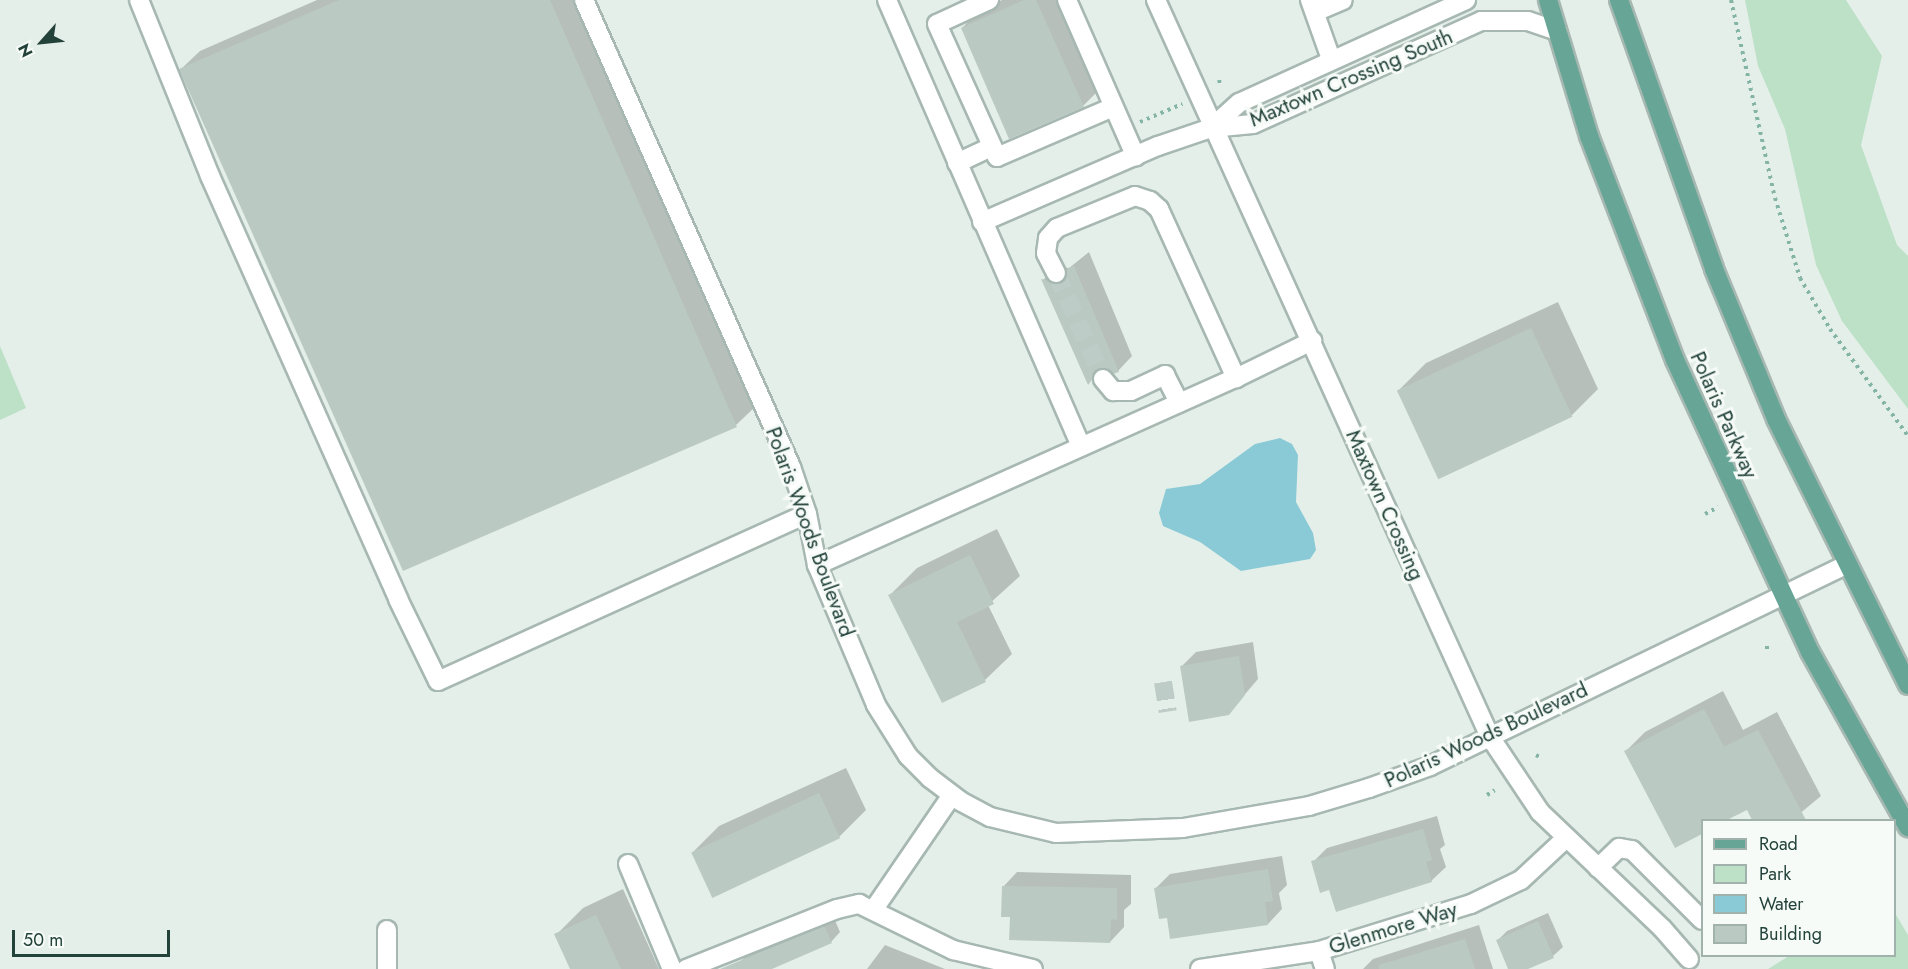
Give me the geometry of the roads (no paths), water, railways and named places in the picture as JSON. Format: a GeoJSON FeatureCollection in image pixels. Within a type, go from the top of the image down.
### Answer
{"type":"FeatureCollection","features":[{"type":"Feature","properties":{"kind":"main road","name":"Polaris Parkway"},"geometry":{"type":"LineString","coordinates":[[1548,0],[1589,136],[1675,360],[1810,652],[1908,826]]}},
{"type":"Feature","properties":{"kind":"main road"},"geometry":{"type":"LineString","coordinates":[[1619,0],[1714,269],[1776,419],[1846,565],[1908,685]]}},
{"type":"Feature","properties":{"kind":"street"},"geometry":{"type":"LineString","coordinates":[[139,0],[210,176],[393,588],[438,681],[807,514]]}},
{"type":"Feature","properties":{"kind":"street","name":"Polaris Woods Boulevard"},"geometry":{"type":"LineString","coordinates":[[584,0],[791,467],[807,514],[817,565],[889,728],[908,756],[952,795],[990,816],[1056,833],[1183,828],[1277,813],[1370,788],[1430,766],[1846,565]]}},
{"type":"Feature","properties":{"kind":"street"},"geometry":{"type":"LineString","coordinates":[[887,0],[1081,447]]}},
{"type":"Feature","properties":{"kind":"street"},"geometry":{"type":"LineString","coordinates":[[988,0],[937,24],[997,157],[1113,108]]}},
{"type":"Feature","properties":{"kind":"street"},"geometry":{"type":"LineString","coordinates":[[1067,0],[1136,157]]}},
{"type":"Feature","properties":{"kind":"street","name":"Maxtown Crossing"},"geometry":{"type":"LineString","coordinates":[[1156,0],[1212,128],[1312,341],[1490,737],[1516,781],[1566,838],[1689,959]]}},
{"type":"Feature","properties":{"kind":"street"},"geometry":{"type":"LineString","coordinates":[[1331,59],[1312,6],[1343,0]]}},
{"type":"Feature","properties":{"kind":"street","name":"Maxtown Crossing South"},"geometry":{"type":"LineString","coordinates":[[1212,128],[1239,103],[1331,59],[1466,0]]}},
{"type":"Feature","properties":{"kind":"street","name":"Maxtown Crossing South"},"geometry":{"type":"LineString","coordinates":[[1212,128],[1253,124],[1482,21],[1528,21],[1557,31]]}},
{"type":"Feature","properties":{"kind":"street"},"geometry":{"type":"LineString","coordinates":[[982,222],[1136,157],[1212,128]]}},
{"type":"Feature","properties":{"kind":"street"},"geometry":{"type":"LineString","coordinates":[[957,163],[991,147]]}},
{"type":"Feature","properties":{"kind":"street"},"geometry":{"type":"LineString","coordinates":[[1056,273],[1046,253],[1048,238],[1058,228],[1135,196],[1150,201],[1159,209],[1236,378]]}},
{"type":"Feature","properties":{"kind":"street"},"geometry":{"type":"LineString","coordinates":[[817,565],[1236,378],[1312,341]]}},
{"type":"Feature","properties":{"kind":"street"},"geometry":{"type":"LineString","coordinates":[[1103,379],[1113,391],[1131,391],[1165,375],[1179,403]]}},
{"type":"Feature","properties":{"kind":"street"},"geometry":{"type":"LineString","coordinates":[[874,909],[952,795]]}},
{"type":"Feature","properties":{"kind":"street","name":"Glenmore Way"},"geometry":{"type":"LineString","coordinates":[[1200,969],[1319,951],[1471,904],[1521,880],[1566,838]]}},
{"type":"Feature","properties":{"kind":"street"},"geometry":{"type":"LineString","coordinates":[[1598,867],[1619,848],[1632,850],[1701,919]]}},
{"type":"Feature","properties":{"kind":"street"},"geometry":{"type":"LineString","coordinates":[[628,864],[672,969]]}},
{"type":"Feature","properties":{"kind":"street"},"geometry":{"type":"LineString","coordinates":[[686,969],[837,909],[859,904],[874,909],[953,950],[1033,969]]}},
{"type":"Feature","properties":{"kind":"street"},"geometry":{"type":"LineString","coordinates":[[387,930],[387,969]]}},
{"type":"Feature","properties":{"kind":"street"},"geometry":{"type":"LineString","coordinates":[[1319,951],[1325,969]]}},
{"type":"Feature","properties":{"kind":"water"},"geometry":{"type":"Polygon","coordinates":[[[1280,438],[1292,444],[1298,455],[1296,502],[1313,533],[1316,550],[1310,559],[1241,571],[1200,542],[1163,526],[1159,513],[1166,489],[1200,484],[1255,444],[1280,438]]]}},
{"type":"Feature","properties":{"kind":"tunnel"},"geometry":{"type":"LineString","coordinates":[[1056,273],[1103,379]]}},
{"type":"Feature","properties":{"kind":"tunnel"},"geometry":{"type":"LineString","coordinates":[[1163,682],[1168,712]]}}]}
